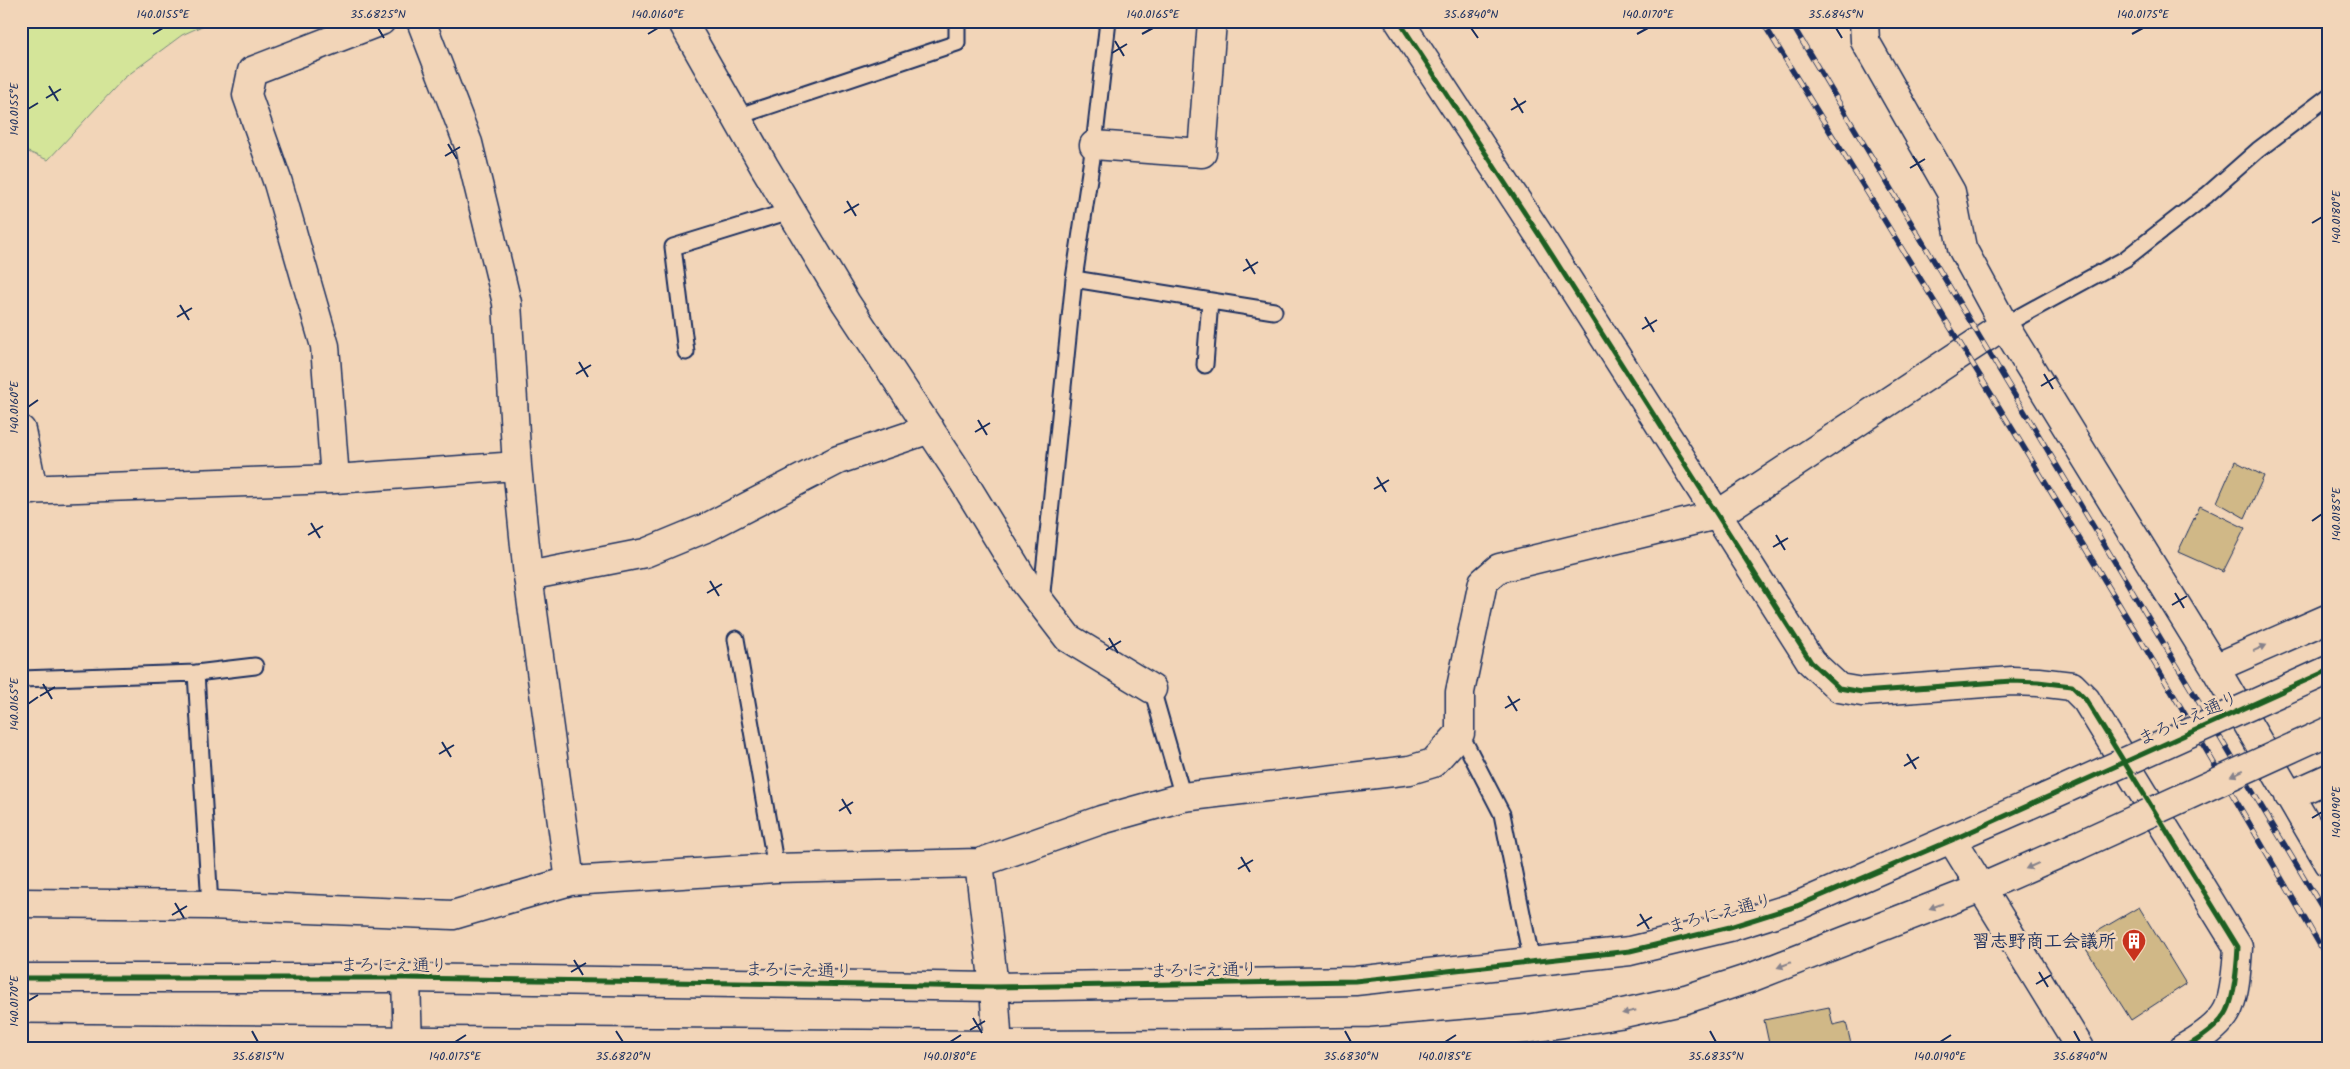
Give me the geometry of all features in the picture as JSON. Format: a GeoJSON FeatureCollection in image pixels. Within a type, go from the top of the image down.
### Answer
{"type":"FeatureCollection","features":[{"type":"Feature","properties":{"kind":"street"},"geometry":{"type":"LineString","coordinates":[[335,478],[325,346],[278,183],[247,95],[252,71],[381,21]]}},
{"type":"Feature","properties":{"kind":"street"},"geometry":{"type":"LineString","coordinates":[[421,21],[468,143],[507,303],[517,466],[528,576],[570,881]]}},
{"type":"Feature","properties":{"kind":"street"},"geometry":{"type":"LineString","coordinates":[[682,21],[790,211],[846,303],[954,466],[1025,582],[1068,638],[1152,689]]}},
{"type":"Feature","properties":{"kind":"street"},"geometry":{"type":"LineString","coordinates":[[1094,145],[1202,153],[1212,21]]}},
{"type":"Feature","properties":{"kind":"street"},"geometry":{"type":"LineString","coordinates":[[1399,21],[1543,240],[1811,662],[1839,688],[1862,692],[2012,681],[2072,686],[2086,700],[2238,947],[2236,980],[2225,1015],[2198,1039],[2184,1048]]}},
{"type":"Feature","properties":{"kind":"street"},"geometry":{"type":"LineString","coordinates":[[1864,21],[1865,41],[1951,192],[1962,248],[2004,324],[2215,668],[2329,863]]}},
{"type":"Feature","properties":{"kind":"street"},"geometry":{"type":"LineString","coordinates":[[21,903],[210,905],[454,915],[570,881],[776,868],[979,863],[1100,820],[1183,797],[1410,770],[1433,763],[1460,733],[1460,692],[1483,582],[1499,568],[1717,515],[2004,324]]}},
{"type":"Feature","properties":{"kind":"street"},"geometry":{"type":"LineString","coordinates":[[528,576],[645,553],[708,528],[838,460],[930,429]]}},
{"type":"Feature","properties":{"kind":"street"},"geometry":{"type":"LineString","coordinates":[[21,430],[27,490],[335,478],[517,466]]}},
{"type":"Feature","properties":{"kind":"street"},"geometry":{"type":"LineString","coordinates":[[2215,668],[2329,618]]}},
{"type":"Feature","properties":{"kind":"street","name":"まろにえ通り"},"geometry":{"type":"LineString","coordinates":[[21,978],[406,978],[994,987],[1355,981],[1630,951],[1730,927],[1797,906],[1952,840],[2329,670]]}},
{"type":"Feature","properties":{"kind":"street"},"geometry":{"type":"LineString","coordinates":[[21,1038],[408,1044],[998,1046],[1371,1042],[1526,1030],[1686,1000],[1750,978],[1981,888],[2329,730]]}},
{"type":"Feature","properties":{"kind":"street"},"geometry":{"type":"LineString","coordinates":[[2289,796],[2329,778]]}},
{"type":"Feature","properties":{"kind":"street"},"geometry":{"type":"LineString","coordinates":[[1952,840],[2080,1048]]}},
{"type":"Feature","properties":{"kind":"street"},"geometry":{"type":"LineString","coordinates":[[979,863],[994,987],[998,1046]]}},
{"type":"Feature","properties":{"kind":"street"},"geometry":{"type":"LineString","coordinates":[[406,978],[408,1044]]}},
{"type":"Feature","properties":{"kind":"lane"},"geometry":{"type":"LineString","coordinates":[[736,117],[957,43],[957,21]]}},
{"type":"Feature","properties":{"kind":"lane"},"geometry":{"type":"LineString","coordinates":[[1041,602],[1074,280],[1094,145],[1108,21]]}},
{"type":"Feature","properties":{"kind":"lane"},"geometry":{"type":"LineString","coordinates":[[2004,324],[2125,259],[2208,195],[2258,150],[2329,96]]}},
{"type":"Feature","properties":{"kind":"lane"},"geometry":{"type":"LineString","coordinates":[[686,352],[673,247],[790,211]]}},
{"type":"Feature","properties":{"kind":"lane"},"geometry":{"type":"LineString","coordinates":[[1074,280],[1274,311]]}},
{"type":"Feature","properties":{"kind":"lane"},"geometry":{"type":"LineString","coordinates":[[1205,364],[1210,301]]}},
{"type":"Feature","properties":{"kind":"lane"},"geometry":{"type":"LineString","coordinates":[[736,639],[776,868]]}},
{"type":"Feature","properties":{"kind":"lane"},"geometry":{"type":"LineString","coordinates":[[21,679],[196,673],[255,666]]}},
{"type":"Feature","properties":{"kind":"lane"},"geometry":{"type":"LineString","coordinates":[[196,673],[210,905]]}},
{"type":"Feature","properties":{"kind":"lane"},"geometry":{"type":"LineString","coordinates":[[1152,689],[1183,797]]}},
{"type":"Feature","properties":{"kind":"lane"},"geometry":{"type":"LineString","coordinates":[[1460,733],[1502,814],[1532,963]]}},
{"type":"Feature","properties":{"kind":"green space"},"geometry":{"type":"Polygon","coordinates":[[[21,21],[213,21],[182,35],[124,78],[48,160],[21,149],[21,21]]]}},
{"type":"Feature","properties":{"kind":"building"},"geometry":{"type":"Polygon","coordinates":[[[2235,461],[2264,476],[2245,518],[2217,502],[2235,461]]]}},
{"type":"Feature","properties":{"kind":"building"},"geometry":{"type":"Polygon","coordinates":[[[2200,506],[2245,528],[2223,572],[2178,552],[2200,506]]]}},
{"type":"Feature","properties":{"kind":"building","name":"習志野商工会議所"},"geometry":{"type":"Polygon","coordinates":[[[2139,907],[2186,984],[2131,1020],[2081,941],[2139,907]]]}},
{"type":"Feature","properties":{"kind":"building"},"geometry":{"type":"Polygon","coordinates":[[[1829,1007],[1833,1025],[1846,1022],[1851,1044],[1837,1048],[1770,1048],[1764,1020],[1829,1007]]]}},
{"type":"Feature","properties":{"kind":"railway"},"geometry":{"type":"LineString","coordinates":[[1762,21],[1978,372],[2191,724],[2329,961]]}},
{"type":"Feature","properties":{"kind":"railway"},"geometry":{"type":"LineString","coordinates":[[1790,21],[2329,919]]}},
{"type":"Feature","properties":{"kind":"cycle path"},"geometry":{"type":"LineString","coordinates":[[1399,21],[1543,241],[1811,662],[1839,688],[1862,692],[2012,681],[2072,686],[2086,700],[2238,947],[2235,983],[2228,1010],[2211,1030],[2184,1048]]}},
{"type":"Feature","properties":{"kind":"cycle path"},"geometry":{"type":"LineString","coordinates":[[21,978],[406,978],[994,987],[1355,981],[1630,951],[1730,927],[1797,906],[1952,840],[2329,670]]}},
{"type":"Feature","properties":{"kind":"place","name":"習志野商工会議所"},"geometry":{"type":"Point","coordinates":[2134,962]}}]}
